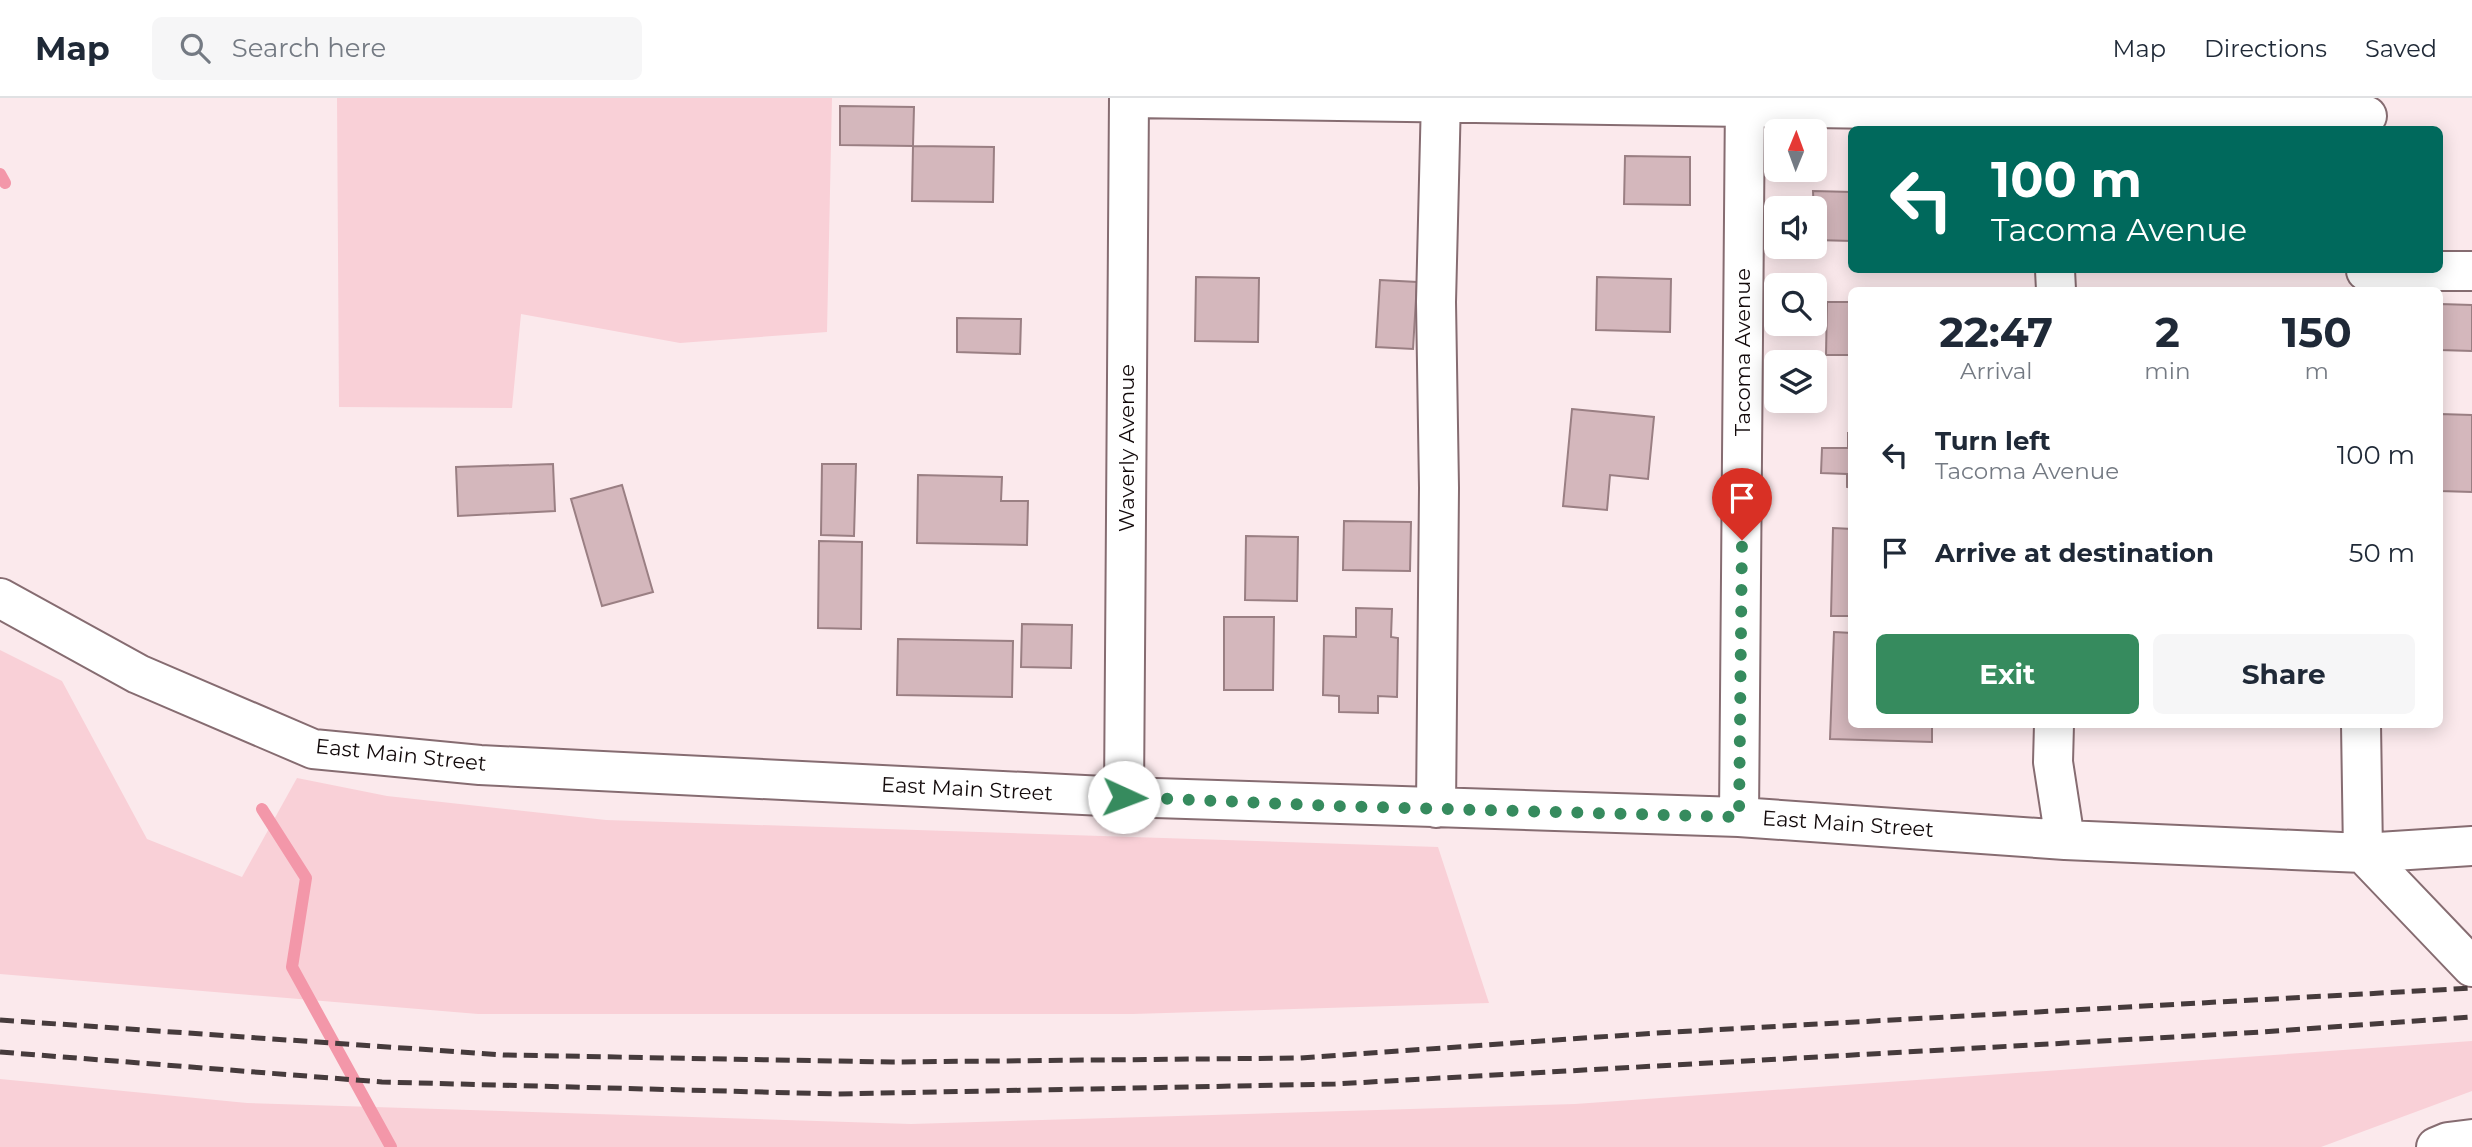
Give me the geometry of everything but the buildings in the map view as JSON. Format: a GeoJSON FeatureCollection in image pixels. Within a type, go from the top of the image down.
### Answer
{"type":"FeatureCollection","features":[{"type":"Feature","properties":{"kind":"street"},"geometry":{"type":"LineString","coordinates":[[1130,98],[1745,102],[2039,120],[2367,115]]}},
{"type":"Feature","properties":{"kind":"street","name":"Waverly Avenue"},"geometry":{"type":"LineString","coordinates":[[1124,797],[1130,98]]}},
{"type":"Feature","properties":{"kind":"street"},"geometry":{"type":"LineString","coordinates":[[1436,808],[1439,488],[1436,302],[1441,100]]}},
{"type":"Feature","properties":{"kind":"street","name":"Tacoma Avenue"},"geometry":{"type":"LineString","coordinates":[[1739,817],[1745,102]]}},
{"type":"Feature","properties":{"kind":"street"},"geometry":{"type":"LineString","coordinates":[[2443,273],[2472,271]]}},
{"type":"Feature","properties":{"kind":"street"},"geometry":{"type":"LineString","coordinates":[[2366,277],[2437,273]]}},
{"type":"Feature","properties":{"kind":"street","name":"East Main Street"},"geometry":{"type":"LineString","coordinates":[[0,598],[138,674],[313,749],[480,765],[1124,797],[1739,817],[2065,840],[2363,853],[2472,846]]}},
{"type":"Feature","properties":{"kind":"street"},"geometry":{"type":"LineString","coordinates":[[2054,728],[2053,762],[2065,840]]}},
{"type":"Feature","properties":{"kind":"street"},"geometry":{"type":"LineString","coordinates":[[2361,728],[2363,853],[2472,967]]}},
{"type":"Feature","properties":{"kind":"street"},"geometry":{"type":"LineString","coordinates":[[2436,1147],[2448,1142],[2472,1139]]}},
{"type":"Feature","properties":{"kind":"shaded area"},"geometry":{"type":"Polygon","coordinates":[[[337,98],[832,98],[827,332],[680,343],[521,314],[512,408],[339,407],[337,98]]]}},
{"type":"Feature","properties":{"kind":"shaded area"},"geometry":{"type":"Polygon","coordinates":[[[0,650],[62,681],[147,839],[242,877],[297,778],[387,796],[606,820],[1438,847],[1489,1003],[1133,1014],[478,1014],[0,974],[0,650]]]}},
{"type":"Feature","properties":{"kind":"shaded area"},"geometry":{"type":"Polygon","coordinates":[[[2472,1041],[2472,1091],[2321,1147],[0,1147],[0,1079],[247,1103],[911,1124],[1575,1104],[2472,1041]]]}},
{"type":"Feature","properties":{"kind":"waterway"},"geometry":{"type":"LineString","coordinates":[[0,174],[5,183]]}},
{"type":"Feature","properties":{"kind":"waterway"},"geometry":{"type":"LineString","coordinates":[[262,809],[306,878],[292,967],[391,1147]]}},
{"type":"Feature","properties":{"kind":"railway"},"geometry":{"type":"LineString","coordinates":[[0,1020],[504,1055],[892,1062],[1300,1058],[1656,1033],[2472,988]]}},
{"type":"Feature","properties":{"kind":"railway"},"geometry":{"type":"LineString","coordinates":[[0,1052],[382,1082],[837,1094],[1335,1084],[2263,1032],[2472,1017]]}},
{"type":"Feature","properties":{"kind":"route"},"geometry":{"type":"LineString","coordinates":[[1124,797],[1335,806],[1739,817],[1742,540]]}}]}
